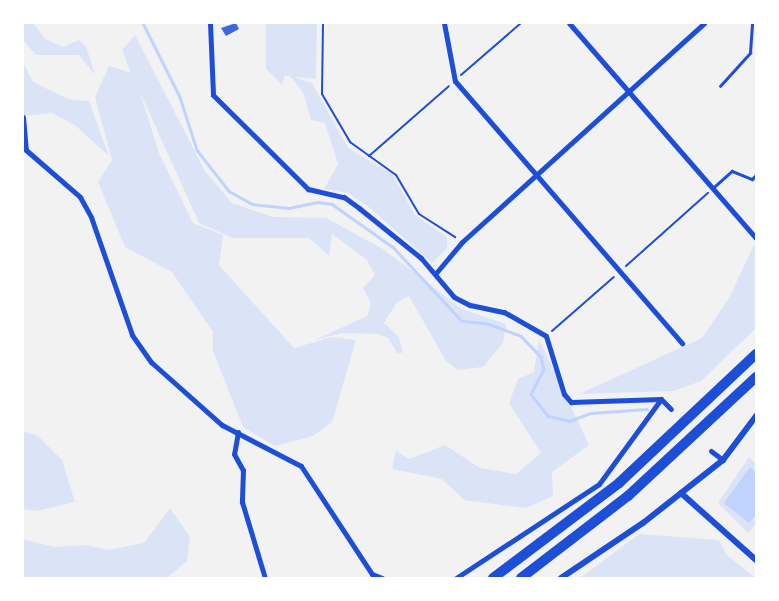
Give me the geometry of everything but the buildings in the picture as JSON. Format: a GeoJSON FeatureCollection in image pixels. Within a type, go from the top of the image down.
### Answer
{"type":"FeatureCollection","features":[{"type":"Feature","properties":{"kind":"highway"},"geometry":{"type":"LineString","coordinates":[[493,578],[619,483],[756,354]]}},
{"type":"Feature","properties":{"kind":"highway"},"geometry":{"type":"LineString","coordinates":[[521,578],[639,487],[756,377]]}},
{"type":"Feature","properties":{"kind":"street"},"geometry":{"type":"LineString","coordinates":[[210,23],[215,64],[211,89],[218,102],[265,142],[308,189],[344,197],[436,273],[454,297],[470,306],[504,312],[546,336],[571,402],[661,399],[671,409]]}},
{"type":"Feature","properties":{"kind":"street"},"geometry":{"type":"LineString","coordinates":[[444,23],[455,81],[682,342]]}},
{"type":"Feature","properties":{"kind":"street"},"geometry":{"type":"LineString","coordinates":[[569,23],[756,238]]}},
{"type":"Feature","properties":{"kind":"street"},"geometry":{"type":"LineString","coordinates":[[436,273],[462,242],[704,23]]}},
{"type":"Feature","properties":{"kind":"street"},"geometry":{"type":"LineString","coordinates":[[23,117],[26,150],[80,197],[91,217],[132,335],[145,353],[194,401],[237,432],[301,467],[372,574],[382,578]]}},
{"type":"Feature","properties":{"kind":"street"},"geometry":{"type":"LineString","coordinates":[[456,578],[599,484],[661,399]]}},
{"type":"Feature","properties":{"kind":"street"},"geometry":{"type":"LineString","coordinates":[[561,578],[723,460],[756,416]]}},
{"type":"Feature","properties":{"kind":"street"},"geometry":{"type":"LineString","coordinates":[[237,432],[234,454],[243,470],[242,502],[265,578]]}},
{"type":"Feature","properties":{"kind":"street"},"geometry":{"type":"LineString","coordinates":[[711,451],[723,460]]}},
{"type":"Feature","properties":{"kind":"street"},"geometry":{"type":"LineString","coordinates":[[681,493],[756,560]]}},
{"type":"Feature","properties":{"kind":"lane"},"geometry":{"type":"LineString","coordinates":[[720,86],[750,53],[752,23]]}},
{"type":"Feature","properties":{"kind":"lane"},"geometry":{"type":"LineString","coordinates":[[714,187],[732,171],[752,179],[756,175]]}},
{"type":"Feature","properties":{"kind":"path"},"geometry":{"type":"LineString","coordinates":[[323,23],[322,94],[350,142],[396,175],[419,214],[462,242]]}},
{"type":"Feature","properties":{"kind":"path"},"geometry":{"type":"LineString","coordinates":[[368,157],[522,23]]}},
{"type":"Feature","properties":{"kind":"path"},"geometry":{"type":"LineString","coordinates":[[546,336],[714,187]]}},
{"type":"Feature","properties":{"kind":"shaded area"},"geometry":{"type":"Polygon","coordinates":[[[23,23],[33,23],[45,39],[63,47],[79,40],[86,46],[95,75],[79,55],[36,55],[23,40],[23,23]]]}},
{"type":"Feature","properties":{"kind":"shaded area"},"geometry":{"type":"Polygon","coordinates":[[[266,23],[317,23],[316,79],[294,77],[312,83],[348,148],[392,174],[415,215],[447,237],[447,248],[432,263],[370,208],[348,193],[324,189],[338,164],[325,123],[311,120],[303,92],[290,76],[285,76],[282,85],[266,69],[266,23]]]}},
{"type":"Feature","properties":{"kind":"shaded area"},"geometry":{"type":"Polygon","coordinates":[[[135,35],[205,171],[232,203],[273,217],[326,218],[383,249],[462,309],[506,324],[503,343],[483,367],[458,370],[446,361],[409,296],[397,302],[384,323],[399,337],[403,352],[398,354],[388,338],[378,334],[342,333],[315,340],[367,316],[371,303],[363,288],[375,275],[367,260],[332,234],[329,256],[309,238],[233,238],[199,223],[140,92],[159,153],[193,223],[223,235],[219,265],[294,348],[332,337],[356,340],[332,422],[313,436],[275,446],[243,427],[213,351],[213,332],[172,272],[125,247],[98,182],[112,160],[95,97],[109,66],[131,73],[122,50],[135,35]]]}},
{"type":"Feature","properties":{"kind":"shaded area"},"geometry":{"type":"Polygon","coordinates":[[[23,62],[33,82],[68,99],[89,101],[109,156],[76,126],[52,113],[23,116],[23,62]]]}},
{"type":"Feature","properties":{"kind":"shaded area"},"geometry":{"type":"Polygon","coordinates":[[[756,241],[756,328],[701,381],[674,391],[579,394],[702,338],[729,298],[756,241]]]}},
{"type":"Feature","properties":{"kind":"shaded area"},"geometry":{"type":"Polygon","coordinates":[[[539,339],[589,445],[552,472],[553,496],[526,508],[464,500],[442,479],[392,469],[396,451],[409,459],[445,445],[480,468],[516,474],[541,453],[509,403],[518,379],[534,372],[539,339]]]}},
{"type":"Feature","properties":{"kind":"shaded area"},"geometry":{"type":"Polygon","coordinates":[[[23,431],[38,436],[62,460],[75,502],[37,511],[23,509],[23,431]]]}},
{"type":"Feature","properties":{"kind":"shaded area"},"geometry":{"type":"Polygon","coordinates":[[[749,457],[756,464],[756,524],[748,533],[718,503],[749,457]]]}},
{"type":"Feature","properties":{"kind":"shaded area"},"geometry":{"type":"Polygon","coordinates":[[[170,508],[190,537],[187,561],[167,578],[23,578],[23,536],[25,540],[55,547],[85,545],[108,550],[144,543],[170,508]]]}},
{"type":"Feature","properties":{"kind":"shaded area"},"geometry":{"type":"Polygon","coordinates":[[[639,534],[719,540],[727,555],[756,578],[580,578],[639,534]]]}},
{"type":"Feature","properties":{"kind":"water"},"geometry":{"type":"Polygon","coordinates":[[[750,467],[756,473],[756,515],[749,523],[724,503],[750,467]]]}},
{"type":"Feature","properties":{"kind":"waterway"},"geometry":{"type":"LineString","coordinates":[[143,23],[180,97],[197,150],[229,191],[252,204],[289,208],[318,202],[332,204],[393,247],[462,321],[486,323],[521,336],[541,357],[544,369],[531,394],[548,416],[569,421],[591,413],[647,409]]}}]}
